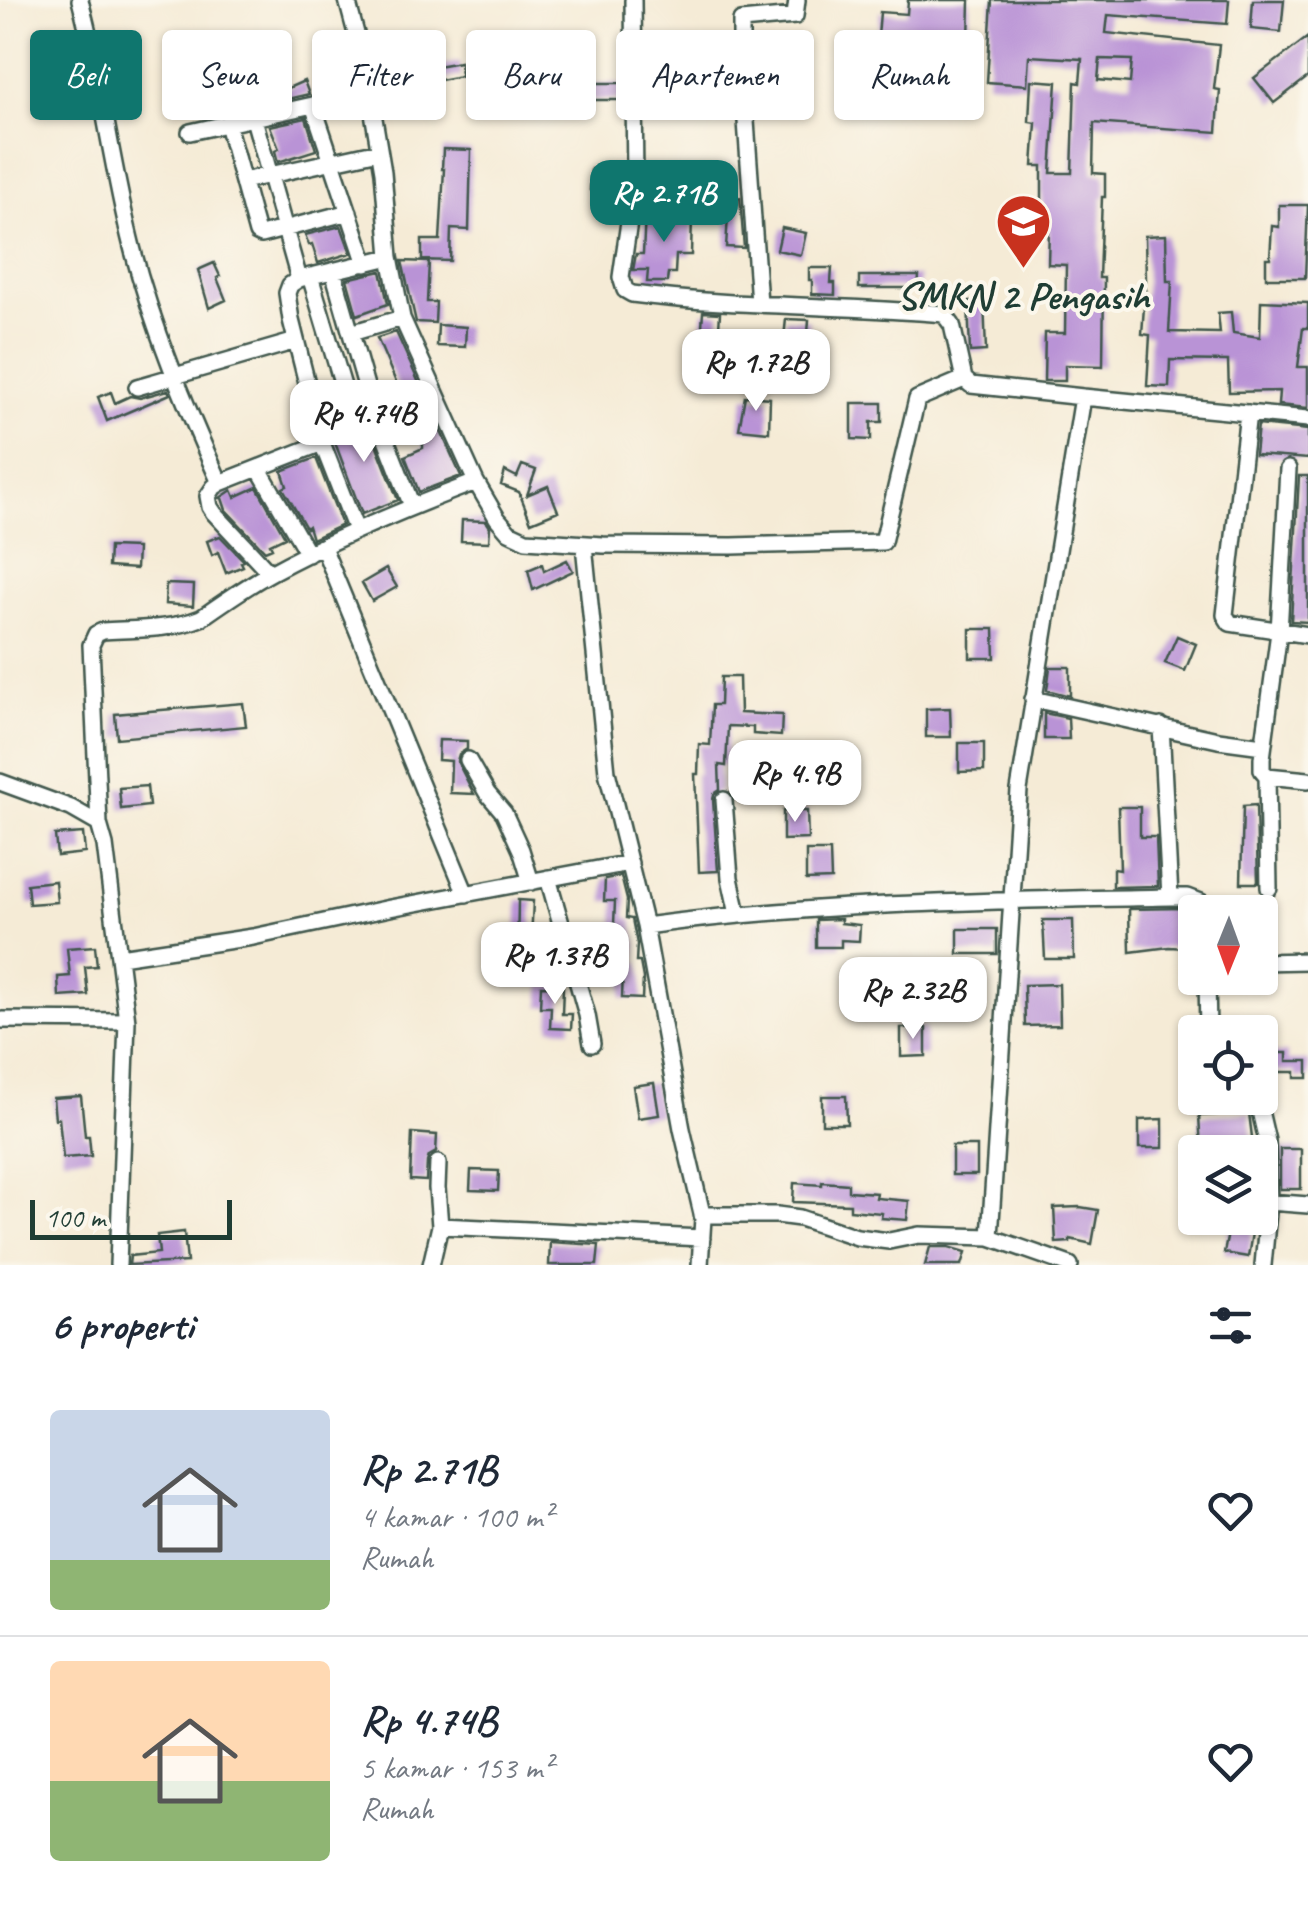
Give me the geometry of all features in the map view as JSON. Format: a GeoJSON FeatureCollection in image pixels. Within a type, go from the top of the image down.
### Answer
{"type":"FeatureCollection","features":[{"type":"Feature","properties":{"kind":"street"},"geometry":{"type":"LineString","coordinates":[[80,0],[99,78],[121,204],[143,284],[173,376],[220,483]]}},
{"type":"Feature","properties":{"kind":"street"},"geometry":{"type":"LineString","coordinates":[[347,0],[356,30]]}},
{"type":"Feature","properties":{"kind":"street"},"geometry":{"type":"LineString","coordinates":[[633,0],[636,172],[621,277],[622,288],[628,292],[944,314],[952,325],[964,379],[970,385],[1308,419]]}},
{"type":"Feature","properties":{"kind":"street"},"geometry":{"type":"LineString","coordinates":[[759,303],[742,21],[795,16],[797,0]]}},
{"type":"Feature","properties":{"kind":"street"},"geometry":{"type":"LineString","coordinates":[[190,132],[249,120]]}},
{"type":"Feature","properties":{"kind":"street"},"geometry":{"type":"LineString","coordinates":[[254,120],[285,230],[348,403]]}},
{"type":"Feature","properties":{"kind":"street"},"geometry":{"type":"LineString","coordinates":[[319,120],[366,264]]}},
{"type":"Feature","properties":{"kind":"street"},"geometry":{"type":"LineString","coordinates":[[374,120],[390,257],[402,318],[476,482],[497,518],[518,538],[584,545],[883,542],[917,399],[964,379]]}},
{"type":"Feature","properties":{"kind":"street"},"geometry":{"type":"LineString","coordinates":[[227,124],[258,233],[264,235],[349,212]]}},
{"type":"Feature","properties":{"kind":"street"},"geometry":{"type":"LineString","coordinates":[[243,182],[379,151]]}},
{"type":"Feature","properties":{"kind":"street"},"geometry":{"type":"LineString","coordinates":[[356,530],[322,443],[288,293],[290,285],[305,277],[390,257]]}},
{"type":"Feature","properties":{"kind":"street"},"geometry":{"type":"LineString","coordinates":[[332,271],[368,394],[412,506]]}},
{"type":"Feature","properties":{"kind":"street"},"geometry":{"type":"LineString","coordinates":[[351,334],[402,318]]}},
{"type":"Feature","properties":{"kind":"street"},"geometry":{"type":"LineString","coordinates":[[137,387],[296,340]]}},
{"type":"Feature","properties":{"kind":"street"},"geometry":{"type":"LineString","coordinates":[[316,418],[368,394]]}},
{"type":"Feature","properties":{"kind":"street"},"geometry":{"type":"LineString","coordinates":[[990,1237],[1019,790],[1083,397]]}},
{"type":"Feature","properties":{"kind":"street"},"geometry":{"type":"LineString","coordinates":[[1248,413],[1225,615],[1230,623],[1308,635]]}},
{"type":"Feature","properties":{"kind":"street"},"geometry":{"type":"LineString","coordinates":[[270,573],[210,507],[208,496],[220,483],[322,443]]}},
{"type":"Feature","properties":{"kind":"street"},"geometry":{"type":"LineString","coordinates":[[259,469],[308,554]]}},
{"type":"Feature","properties":{"kind":"street"},"geometry":{"type":"LineString","coordinates":[[1269,888],[1267,776],[1262,770],[1279,632],[1288,469]]}},
{"type":"Feature","properties":{"kind":"street"},"geometry":{"type":"LineString","coordinates":[[118,1265],[128,1021],[99,824],[92,644],[96,634],[189,623],[323,546],[476,482]]}},
{"type":"Feature","properties":{"kind":"street"},"geometry":{"type":"LineString","coordinates":[[584,545],[607,772],[646,926],[682,1129],[702,1215],[700,1265]]}},
{"type":"Feature","properties":{"kind":"street"},"geometry":{"type":"LineString","coordinates":[[323,546],[466,894]]}},
{"type":"Feature","properties":{"kind":"street"},"geometry":{"type":"LineString","coordinates":[[1032,699],[1212,739],[1264,746]]}},
{"type":"Feature","properties":{"kind":"street"},"geometry":{"type":"LineString","coordinates":[[1161,726],[1170,897]]}},
{"type":"Feature","properties":{"kind":"street"},"geometry":{"type":"LineString","coordinates":[[468,760],[504,813],[531,882]]}},
{"type":"Feature","properties":{"kind":"street"},"geometry":{"type":"LineString","coordinates":[[1267,776],[1308,780]]}},
{"type":"Feature","properties":{"kind":"street"},"geometry":{"type":"LineString","coordinates":[[0,782],[71,808],[99,824]]}},
{"type":"Feature","properties":{"kind":"street"},"geometry":{"type":"LineString","coordinates":[[724,800],[730,878],[738,914]]}},
{"type":"Feature","properties":{"kind":"street"},"geometry":{"type":"LineString","coordinates":[[120,957],[253,937],[630,863]]}},
{"type":"Feature","properties":{"kind":"street"},"geometry":{"type":"LineString","coordinates":[[548,878],[592,1044]]}},
{"type":"Feature","properties":{"kind":"street"},"geometry":{"type":"LineString","coordinates":[[646,926],[867,904],[1178,897]]}},
{"type":"Feature","properties":{"kind":"street"},"geometry":{"type":"LineString","coordinates":[[1278,962],[1308,961]]}},
{"type":"Feature","properties":{"kind":"street"},"geometry":{"type":"LineString","coordinates":[[0,1020],[128,1021]]}},
{"type":"Feature","properties":{"kind":"street"},"geometry":{"type":"LineString","coordinates":[[431,1265],[440,1226],[438,1163]]}},
{"type":"Feature","properties":{"kind":"street"},"geometry":{"type":"LineString","coordinates":[[1278,1203],[1308,1205]]}},
{"type":"Feature","properties":{"kind":"street"},"geometry":{"type":"LineString","coordinates":[[702,1215],[800,1218],[857,1236],[890,1241],[919,1235],[990,1237],[1070,1265]]}},
{"type":"Feature","properties":{"kind":"street"},"geometry":{"type":"LineString","coordinates":[[440,1226],[702,1238]]}},
{"type":"Feature","properties":{"kind":"street"},"geometry":{"type":"LineString","coordinates":[[1263,1265],[1266,1235]]}},
{"type":"Feature","properties":{"kind":"building"},"geometry":{"type":"Polygon","coordinates":[[[908,0],[970,0],[969,30],[879,30],[880,12],[907,14],[908,0]]]}},
{"type":"Feature","properties":{"kind":"building"},"geometry":{"type":"Polygon","coordinates":[[[992,0],[1229,0],[1227,24],[1108,15],[1106,33],[1219,45],[1214,89],[1220,90],[1217,132],[1094,123],[1093,173],[1105,174],[1099,278],[1104,278],[1103,366],[1065,365],[1065,381],[1044,381],[1045,333],[1065,333],[1066,265],[1048,264],[1049,229],[1042,228],[1042,166],[1033,166],[1036,123],[1029,122],[1031,80],[1057,82],[1051,173],[1072,173],[1075,82],[1080,83],[1082,59],[1029,56],[1027,85],[987,82],[992,0]],[[1100,59],[1098,80],[1130,83],[1132,60],[1100,59]]]}},
{"type":"Feature","properties":{"kind":"building"},"geometry":{"type":"Polygon","coordinates":[[[1253,0],[1284,0],[1281,32],[1251,29],[1253,0]]]}},
{"type":"Feature","properties":{"kind":"building"},"geometry":{"type":"Polygon","coordinates":[[[1308,37],[1308,77],[1274,103],[1254,78],[1308,37]]]}},
{"type":"Feature","properties":{"kind":"building"},"geometry":{"type":"Polygon","coordinates":[[[460,62],[461,76],[446,79],[446,64],[460,62]]]}},
{"type":"Feature","properties":{"kind":"building"},"geometry":{"type":"Polygon","coordinates":[[[304,81],[309,94],[292,98],[292,86],[304,81]]]}},
{"type":"Feature","properties":{"kind":"building"},"geometry":{"type":"Polygon","coordinates":[[[596,83],[616,83],[616,100],[596,100],[596,83]]]}},
{"type":"Feature","properties":{"kind":"building"},"geometry":{"type":"Polygon","coordinates":[[[306,118],[316,150],[278,162],[275,151],[279,149],[270,126],[306,118]]]}},
{"type":"Feature","properties":{"kind":"building"},"geometry":{"type":"Polygon","coordinates":[[[443,149],[471,150],[469,230],[451,229],[450,261],[422,260],[422,240],[440,240],[443,149]]]}},
{"type":"Feature","properties":{"kind":"building"},"geometry":{"type":"Polygon","coordinates":[[[591,169],[619,171],[618,191],[590,190],[591,169]]]}},
{"type":"Feature","properties":{"kind":"building"},"geometry":{"type":"Polygon","coordinates":[[[712,197],[740,198],[744,248],[726,247],[728,216],[711,215],[712,197]]]}},
{"type":"Feature","properties":{"kind":"building"},"geometry":{"type":"Polygon","coordinates":[[[1279,205],[1308,205],[1305,278],[1266,278],[1272,226],[1279,227],[1279,205]]]}},
{"type":"Feature","properties":{"kind":"building"},"geometry":{"type":"Polygon","coordinates":[[[645,214],[692,216],[691,255],[676,255],[675,273],[668,273],[667,282],[647,282],[648,270],[633,270],[636,254],[643,254],[645,214]]]}},
{"type":"Feature","properties":{"kind":"building"},"geometry":{"type":"Polygon","coordinates":[[[341,226],[351,253],[318,263],[305,235],[341,226]]]}},
{"type":"Feature","properties":{"kind":"building"},"geometry":{"type":"Polygon","coordinates":[[[782,228],[806,233],[801,255],[777,250],[782,228]]]}},
{"type":"Feature","properties":{"kind":"building"},"geometry":{"type":"Polygon","coordinates":[[[1166,235],[1167,281],[1172,281],[1169,332],[1220,333],[1218,313],[1231,312],[1233,333],[1260,337],[1261,301],[1308,303],[1308,328],[1303,328],[1298,367],[1308,367],[1308,408],[1278,405],[1279,391],[1229,392],[1228,361],[1170,360],[1169,387],[1147,386],[1150,335],[1142,334],[1145,236],[1166,235]]]}},
{"type":"Feature","properties":{"kind":"building"},"geometry":{"type":"Polygon","coordinates":[[[402,261],[429,262],[427,302],[436,302],[435,323],[416,322],[402,261]]]}},
{"type":"Feature","properties":{"kind":"building"},"geometry":{"type":"Polygon","coordinates":[[[214,263],[226,300],[209,308],[198,270],[214,263]]]}},
{"type":"Feature","properties":{"kind":"building"},"geometry":{"type":"Polygon","coordinates":[[[809,268],[832,268],[835,295],[812,294],[809,268]]]}},
{"type":"Feature","properties":{"kind":"building"},"geometry":{"type":"Polygon","coordinates":[[[381,271],[388,304],[357,315],[347,279],[381,271]]]}},
{"type":"Feature","properties":{"kind":"building"},"geometry":{"type":"Polygon","coordinates":[[[859,276],[919,276],[918,288],[859,288],[859,276]]]}},
{"type":"Feature","properties":{"kind":"building"},"geometry":{"type":"Polygon","coordinates":[[[968,301],[984,301],[986,351],[970,352],[968,301]]]}},
{"type":"Feature","properties":{"kind":"building"},"geometry":{"type":"Polygon","coordinates":[[[703,312],[720,313],[718,342],[701,341],[703,312]]]}},
{"type":"Feature","properties":{"kind":"building"},"geometry":{"type":"Polygon","coordinates":[[[786,319],[809,320],[805,372],[792,372],[793,339],[784,338],[786,319]]]}},
{"type":"Feature","properties":{"kind":"building"},"geometry":{"type":"Polygon","coordinates":[[[438,325],[466,327],[465,347],[437,346],[438,325]]]}},
{"type":"Feature","properties":{"kind":"building"},"geometry":{"type":"Polygon","coordinates":[[[396,332],[461,476],[419,492],[405,456],[423,445],[377,338],[396,332]]]}},
{"type":"Feature","properties":{"kind":"building"},"geometry":{"type":"Polygon","coordinates":[[[168,390],[170,394],[107,421],[98,397],[111,392],[115,403],[130,396],[140,398],[168,390]]]}},
{"type":"Feature","properties":{"kind":"building"},"geometry":{"type":"Polygon","coordinates":[[[745,396],[770,398],[769,432],[739,429],[745,396]]]}},
{"type":"Feature","properties":{"kind":"building"},"geometry":{"type":"Polygon","coordinates":[[[852,403],[882,403],[882,422],[871,422],[871,440],[852,439],[852,403]]]}},
{"type":"Feature","properties":{"kind":"building"},"geometry":{"type":"Polygon","coordinates":[[[364,413],[398,500],[362,514],[331,432],[364,413]]]}},
{"type":"Feature","properties":{"kind":"building"},"geometry":{"type":"Polygon","coordinates":[[[1258,425],[1308,430],[1308,459],[1255,455],[1258,425]]]}},
{"type":"Feature","properties":{"kind":"building"},"geometry":{"type":"Polygon","coordinates":[[[316,458],[342,525],[312,539],[283,488],[287,486],[282,471],[316,458]]]}},
{"type":"Feature","properties":{"kind":"building"},"geometry":{"type":"Polygon","coordinates":[[[522,465],[536,470],[527,495],[548,486],[558,511],[531,522],[519,492],[501,485],[505,471],[517,477],[522,465]]]}},
{"type":"Feature","properties":{"kind":"building"},"geometry":{"type":"Polygon","coordinates":[[[1299,476],[1308,476],[1308,622],[1291,621],[1299,476]]]}},
{"type":"Feature","properties":{"kind":"building"},"geometry":{"type":"Polygon","coordinates":[[[257,487],[285,537],[265,551],[226,510],[220,498],[232,490],[235,497],[257,487]]]}},
{"type":"Feature","properties":{"kind":"building"},"geometry":{"type":"Polygon","coordinates":[[[462,520],[486,521],[490,527],[489,542],[461,541],[462,520]]]}},
{"type":"Feature","properties":{"kind":"building"},"geometry":{"type":"Polygon","coordinates":[[[220,536],[244,561],[243,566],[226,573],[218,552],[212,555],[207,541],[220,536]]]}},
{"type":"Feature","properties":{"kind":"building"},"geometry":{"type":"Polygon","coordinates":[[[109,547],[137,548],[136,569],[108,567],[109,547]]]}},
{"type":"Feature","properties":{"kind":"building"},"geometry":{"type":"Polygon","coordinates":[[[567,560],[573,571],[533,590],[528,570],[542,564],[544,571],[567,560]]]}},
{"type":"Feature","properties":{"kind":"building"},"geometry":{"type":"Polygon","coordinates":[[[386,569],[397,587],[372,601],[362,583],[386,569]]]}},
{"type":"Feature","properties":{"kind":"building"},"geometry":{"type":"Polygon","coordinates":[[[166,584],[194,585],[193,606],[165,604],[166,584]]]}},
{"type":"Feature","properties":{"kind":"building"},"geometry":{"type":"Polygon","coordinates":[[[970,629],[994,629],[995,658],[970,658],[970,629]]]}},
{"type":"Feature","properties":{"kind":"building"},"geometry":{"type":"Polygon","coordinates":[[[1177,636],[1196,644],[1185,671],[1165,663],[1177,636]]]}},
{"type":"Feature","properties":{"kind":"building"},"geometry":{"type":"Polygon","coordinates":[[[1050,667],[1070,667],[1070,696],[1047,690],[1050,667]]]}},
{"type":"Feature","properties":{"kind":"building"},"geometry":{"type":"Polygon","coordinates":[[[721,677],[739,677],[740,713],[782,715],[781,736],[753,734],[753,727],[728,726],[726,766],[719,765],[720,790],[713,800],[718,871],[699,872],[695,774],[699,744],[710,745],[712,705],[720,705],[721,677]]]}},
{"type":"Feature","properties":{"kind":"building"},"geometry":{"type":"Polygon","coordinates":[[[243,703],[246,726],[117,738],[115,714],[243,703]]]}},
{"type":"Feature","properties":{"kind":"building"},"geometry":{"type":"Polygon","coordinates":[[[950,708],[951,737],[926,737],[926,709],[950,708]]]}},
{"type":"Feature","properties":{"kind":"building"},"geometry":{"type":"Polygon","coordinates":[[[1044,713],[1068,718],[1069,739],[1044,739],[1044,713]]]}},
{"type":"Feature","properties":{"kind":"building"},"geometry":{"type":"Polygon","coordinates":[[[439,740],[467,741],[467,749],[457,761],[474,794],[450,793],[451,761],[438,760],[439,740]]]}},
{"type":"Feature","properties":{"kind":"building"},"geometry":{"type":"Polygon","coordinates":[[[959,743],[984,743],[984,771],[959,772],[959,743]]]}},
{"type":"Feature","properties":{"kind":"building"},"geometry":{"type":"Polygon","coordinates":[[[147,786],[149,806],[121,809],[119,788],[147,786]]]}},
{"type":"Feature","properties":{"kind":"building"},"geometry":{"type":"Polygon","coordinates":[[[1256,805],[1258,883],[1241,883],[1243,806],[1256,805]]]}},
{"type":"Feature","properties":{"kind":"building"},"geometry":{"type":"Polygon","coordinates":[[[1118,807],[1140,807],[1140,837],[1156,837],[1158,886],[1113,887],[1113,869],[1120,870],[1118,807]]]}},
{"type":"Feature","properties":{"kind":"building"},"geometry":{"type":"Polygon","coordinates":[[[783,811],[807,811],[808,839],[783,840],[783,811]]]}},
{"type":"Feature","properties":{"kind":"building"},"geometry":{"type":"Polygon","coordinates":[[[83,833],[85,853],[57,856],[55,835],[83,833]]]}},
{"type":"Feature","properties":{"kind":"building"},"geometry":{"type":"Polygon","coordinates":[[[806,851],[830,851],[831,879],[806,880],[806,851]]]}},
{"type":"Feature","properties":{"kind":"building"},"geometry":{"type":"Polygon","coordinates":[[[621,876],[627,900],[626,918],[632,919],[636,962],[640,962],[643,978],[642,999],[622,998],[624,949],[613,948],[615,901],[604,901],[605,879],[621,876]]]}},
{"type":"Feature","properties":{"kind":"building"},"geometry":{"type":"Polygon","coordinates":[[[55,881],[57,902],[29,904],[27,884],[55,881]]]}},
{"type":"Feature","properties":{"kind":"building"},"geometry":{"type":"Polygon","coordinates":[[[518,900],[533,901],[531,940],[544,940],[543,957],[517,956],[518,900]]]}},
{"type":"Feature","properties":{"kind":"building"},"geometry":{"type":"Polygon","coordinates":[[[1178,908],[1178,948],[1130,952],[1129,909],[1178,908]]]}},
{"type":"Feature","properties":{"kind":"building"},"geometry":{"type":"Polygon","coordinates":[[[841,919],[841,923],[860,925],[859,941],[841,940],[841,947],[816,947],[816,920],[841,919]]]}},
{"type":"Feature","properties":{"kind":"building"},"geometry":{"type":"Polygon","coordinates":[[[1043,920],[1073,920],[1074,959],[1045,959],[1043,920]]]}},
{"type":"Feature","properties":{"kind":"building"},"geometry":{"type":"Polygon","coordinates":[[[958,929],[997,929],[997,954],[958,954],[958,929]]]}},
{"type":"Feature","properties":{"kind":"building"},"geometry":{"type":"Polygon","coordinates":[[[95,946],[97,966],[85,967],[88,995],[59,997],[58,977],[70,976],[67,948],[95,946]]]}},
{"type":"Feature","properties":{"kind":"building"},"geometry":{"type":"Polygon","coordinates":[[[1059,984],[1060,1025],[1025,1026],[1024,985],[1059,984]]]}},
{"type":"Feature","properties":{"kind":"building"},"geometry":{"type":"Polygon","coordinates":[[[541,986],[563,987],[562,1014],[572,1014],[571,1029],[550,1028],[551,1007],[540,1007],[541,986]]]}},
{"type":"Feature","properties":{"kind":"building"},"geometry":{"type":"Polygon","coordinates":[[[901,1028],[926,1028],[926,1056],[901,1057],[901,1028]]]}},
{"type":"Feature","properties":{"kind":"building"},"geometry":{"type":"Polygon","coordinates":[[[1278,1053],[1287,1053],[1287,1061],[1308,1061],[1308,1078],[1295,1078],[1295,1072],[1278,1072],[1278,1053]]]}},
{"type":"Feature","properties":{"kind":"building"},"geometry":{"type":"Polygon","coordinates":[[[654,1083],[659,1115],[638,1118],[633,1086],[654,1083]]]}},
{"type":"Feature","properties":{"kind":"building"},"geometry":{"type":"Polygon","coordinates":[[[81,1096],[91,1156],[63,1158],[53,1098],[81,1096]]]}},
{"type":"Feature","properties":{"kind":"building"},"geometry":{"type":"Polygon","coordinates":[[[822,1096],[846,1096],[847,1124],[822,1124],[822,1096]]]}},
{"type":"Feature","properties":{"kind":"building"},"geometry":{"type":"Polygon","coordinates":[[[1249,1115],[1252,1135],[1200,1135],[1199,1116],[1249,1115]]]}},
{"type":"Feature","properties":{"kind":"building"},"geometry":{"type":"Polygon","coordinates":[[[1163,1119],[1163,1148],[1139,1148],[1139,1120],[1163,1119]]]}},
{"type":"Feature","properties":{"kind":"building"},"geometry":{"type":"Polygon","coordinates":[[[412,1133],[437,1135],[436,1152],[427,1162],[426,1181],[410,1180],[412,1133]]]}},
{"type":"Feature","properties":{"kind":"building"},"geometry":{"type":"Polygon","coordinates":[[[952,1146],[977,1146],[977,1175],[952,1175],[952,1146]]]}},
{"type":"Feature","properties":{"kind":"building"},"geometry":{"type":"Polygon","coordinates":[[[1280,1149],[1301,1149],[1301,1189],[1280,1189],[1280,1149]]]}},
{"type":"Feature","properties":{"kind":"building"},"geometry":{"type":"Polygon","coordinates":[[[471,1170],[499,1171],[498,1191],[470,1190],[471,1170]]]}},
{"type":"Feature","properties":{"kind":"building"},"geometry":{"type":"Polygon","coordinates":[[[794,1183],[848,1184],[848,1191],[877,1193],[876,1198],[909,1201],[907,1220],[850,1210],[850,1204],[793,1202],[794,1183]]]}},
{"type":"Feature","properties":{"kind":"building"},"geometry":{"type":"Polygon","coordinates":[[[1054,1208],[1098,1210],[1092,1244],[1070,1239],[1056,1243],[1054,1208]]]}},
{"type":"Feature","properties":{"kind":"building"},"geometry":{"type":"Polygon","coordinates":[[[184,1232],[187,1262],[129,1265],[130,1256],[159,1253],[157,1235],[184,1232]]]}},
{"type":"Feature","properties":{"kind":"building"},"geometry":{"type":"Polygon","coordinates":[[[1228,1235],[1252,1235],[1248,1257],[1224,1253],[1228,1235]]]}},
{"type":"Feature","properties":{"kind":"building"},"geometry":{"type":"Polygon","coordinates":[[[550,1242],[599,1245],[597,1265],[549,1265],[550,1242]]]}},
{"type":"Feature","properties":{"kind":"building"},"geometry":{"type":"Polygon","coordinates":[[[930,1247],[966,1252],[962,1265],[925,1265],[930,1247]]]}},
{"type":"Feature","properties":{"kind":"place","name":"SMKN 2 Pengasih"},"geometry":{"type":"Point","coordinates":[1023,271]}}]}
